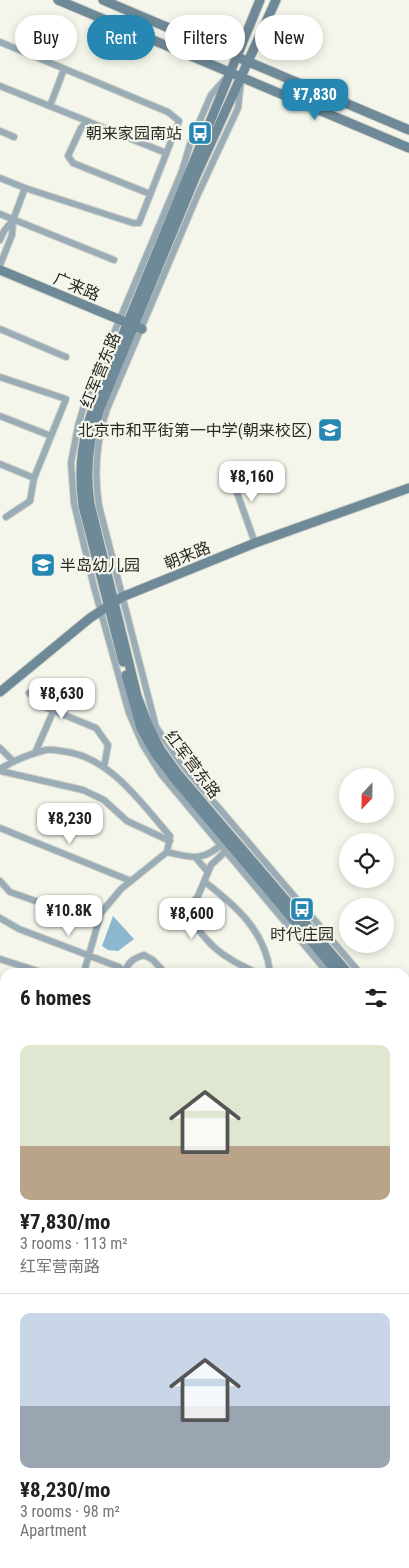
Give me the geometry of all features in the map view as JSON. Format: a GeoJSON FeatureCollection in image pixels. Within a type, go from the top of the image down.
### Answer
{"type":"FeatureCollection","features":[{"type":"Feature","properties":{"kind":"street"},"geometry":{"type":"LineString","coordinates":[[58,0],[409,148]]}},
{"type":"Feature","properties":{"kind":"street"},"geometry":{"type":"LineString","coordinates":[[103,0],[165,26]]}},
{"type":"Feature","properties":{"kind":"street","name":"红军营东路"},"geometry":{"type":"LineString","coordinates":[[245,35],[260,0]]}},
{"type":"Feature","properties":{"kind":"street","name":"红军营东路"},"geometry":{"type":"LineString","coordinates":[[276,0],[196,178],[134,326],[91,414],[83,441],[80,480],[83,506],[111,604],[131,698],[141,728],[155,753],[173,778],[334,968]]}},
{"type":"Feature","properties":{"kind":"street"},"geometry":{"type":"LineString","coordinates":[[0,42],[168,112],[179,120],[139,223],[133,223],[0,178]]}},
{"type":"Feature","properties":{"kind":"street"},"geometry":{"type":"LineString","coordinates":[[210,64],[212,60]]}},
{"type":"Feature","properties":{"kind":"street","name":"红军营东路"},"geometry":{"type":"LineString","coordinates":[[134,326],[235,60]]}},
{"type":"Feature","properties":{"kind":"street"},"geometry":{"type":"LineString","coordinates":[[245,60],[409,130]]}},
{"type":"Feature","properties":{"kind":"street"},"geometry":{"type":"LineString","coordinates":[[50,106],[64,68]]}},
{"type":"Feature","properties":{"kind":"street"},"geometry":{"type":"LineString","coordinates":[[262,86],[268,70]]}},
{"type":"Feature","properties":{"kind":"street"},"geometry":{"type":"LineString","coordinates":[[230,73],[211,94],[191,141],[182,171],[85,402],[71,463],[74,503],[156,727],[183,766],[356,968]]}},
{"type":"Feature","properties":{"kind":"street"},"geometry":{"type":"LineString","coordinates":[[0,86],[166,153]]}},
{"type":"Feature","properties":{"kind":"street"},"geometry":{"type":"LineString","coordinates":[[87,121],[81,128],[68,156],[73,164],[150,194]]}},
{"type":"Feature","properties":{"kind":"street"},"geometry":{"type":"LineString","coordinates":[[0,131],[14,137]]}},
{"type":"Feature","properties":{"kind":"street"},"geometry":{"type":"LineString","coordinates":[[0,265],[12,235],[13,220],[25,188]]}},
{"type":"Feature","properties":{"kind":"street"},"geometry":{"type":"LineString","coordinates":[[0,214],[114,260]]}},
{"type":"Feature","properties":{"kind":"street"},"geometry":{"type":"LineString","coordinates":[[0,240],[4,231],[13,220]]}},
{"type":"Feature","properties":{"kind":"street","name":"广来路"},"geometry":{"type":"LineString","coordinates":[[0,270],[134,326]]}},
{"type":"Feature","properties":{"kind":"street"},"geometry":{"type":"LineString","coordinates":[[111,604],[95,482],[97,453],[104,418],[134,326]]}},
{"type":"Feature","properties":{"kind":"street"},"geometry":{"type":"LineString","coordinates":[[0,330],[66,357]]}},
{"type":"Feature","properties":{"kind":"street"},"geometry":{"type":"LineString","coordinates":[[0,377],[66,399],[34,478],[30,501],[6,517]]}},
{"type":"Feature","properties":{"kind":"street"},"geometry":{"type":"LineString","coordinates":[[0,416],[51,436]]}},
{"type":"Feature","properties":{"kind":"street"},"geometry":{"type":"LineString","coordinates":[[0,464],[34,478]]}},
{"type":"Feature","properties":{"kind":"street"},"geometry":{"type":"LineString","coordinates":[[229,470],[255,544]]}},
{"type":"Feature","properties":{"kind":"street","name":"朝来路"},"geometry":{"type":"LineString","coordinates":[[0,692],[111,604],[255,544],[409,488]]}},
{"type":"Feature","properties":{"kind":"street"},"geometry":{"type":"LineString","coordinates":[[35,753],[63,689],[71,685],[90,691]]}},
{"type":"Feature","properties":{"kind":"street"},"geometry":{"type":"LineString","coordinates":[[29,693],[44,707],[96,728],[108,745],[104,767]]}},
{"type":"Feature","properties":{"kind":"street"},"geometry":{"type":"LineString","coordinates":[[0,748],[13,761]]}},
{"type":"Feature","properties":{"kind":"street"},"geometry":{"type":"LineString","coordinates":[[0,770],[13,761],[35,753],[48,750],[74,752],[104,767],[128,788],[170,836],[167,852],[121,889],[101,912],[85,968]]}},
{"type":"Feature","properties":{"kind":"street"},"geometry":{"type":"LineString","coordinates":[[0,770],[83,790],[104,800],[127,820],[170,840]]}},
{"type":"Feature","properties":{"kind":"street"},"geometry":{"type":"LineString","coordinates":[[0,828],[131,881]]}},
{"type":"Feature","properties":{"kind":"street"},"geometry":{"type":"LineString","coordinates":[[240,832],[228,843],[211,865],[205,882],[198,896],[188,909],[187,914],[203,937],[225,957],[247,968]]}},
{"type":"Feature","properties":{"kind":"street"},"geometry":{"type":"LineString","coordinates":[[167,852],[184,856],[205,857],[228,843]]}},
{"type":"Feature","properties":{"kind":"street"},"geometry":{"type":"LineString","coordinates":[[228,843],[324,968]]}},
{"type":"Feature","properties":{"kind":"street","name":"红军营东路"},"geometry":{"type":"LineString","coordinates":[[228,843],[343,968]]}},
{"type":"Feature","properties":{"kind":"street"},"geometry":{"type":"LineString","coordinates":[[195,857],[208,872]]}},
{"type":"Feature","properties":{"kind":"street"},"geometry":{"type":"LineString","coordinates":[[0,881],[10,892],[98,923]]}},
{"type":"Feature","properties":{"kind":"street"},"geometry":{"type":"LineString","coordinates":[[205,882],[233,903],[261,938],[269,968]]}},
{"type":"Feature","properties":{"kind":"street"},"geometry":{"type":"LineString","coordinates":[[0,918],[19,929],[120,968]]}},
{"type":"Feature","properties":{"kind":"street"},"geometry":{"type":"LineString","coordinates":[[127,968],[134,958],[144,955],[153,960],[160,968]]}},
{"type":"Feature","properties":{"kind":"street"},"geometry":{"type":"LineString","coordinates":[[0,959],[28,968]]}},
{"type":"Feature","properties":{"kind":"water"},"geometry":{"type":"Polygon","coordinates":[[[113,916],[134,939],[118,951],[108,950],[102,946],[113,916]]]}},
{"type":"Feature","properties":{"kind":"place","name":"朝来家园南站"},"geometry":{"type":"Point","coordinates":[200,133]}},
{"type":"Feature","properties":{"kind":"place","name":"北京市和平街第一中学(朝来校区)"},"geometry":{"type":"Point","coordinates":[330,430]}},
{"type":"Feature","properties":{"kind":"place","name":"半岛幼儿园"},"geometry":{"type":"Point","coordinates":[43,565]}},
{"type":"Feature","properties":{"kind":"place","name":"时代庄园"},"geometry":{"type":"Point","coordinates":[302,909]}}]}
